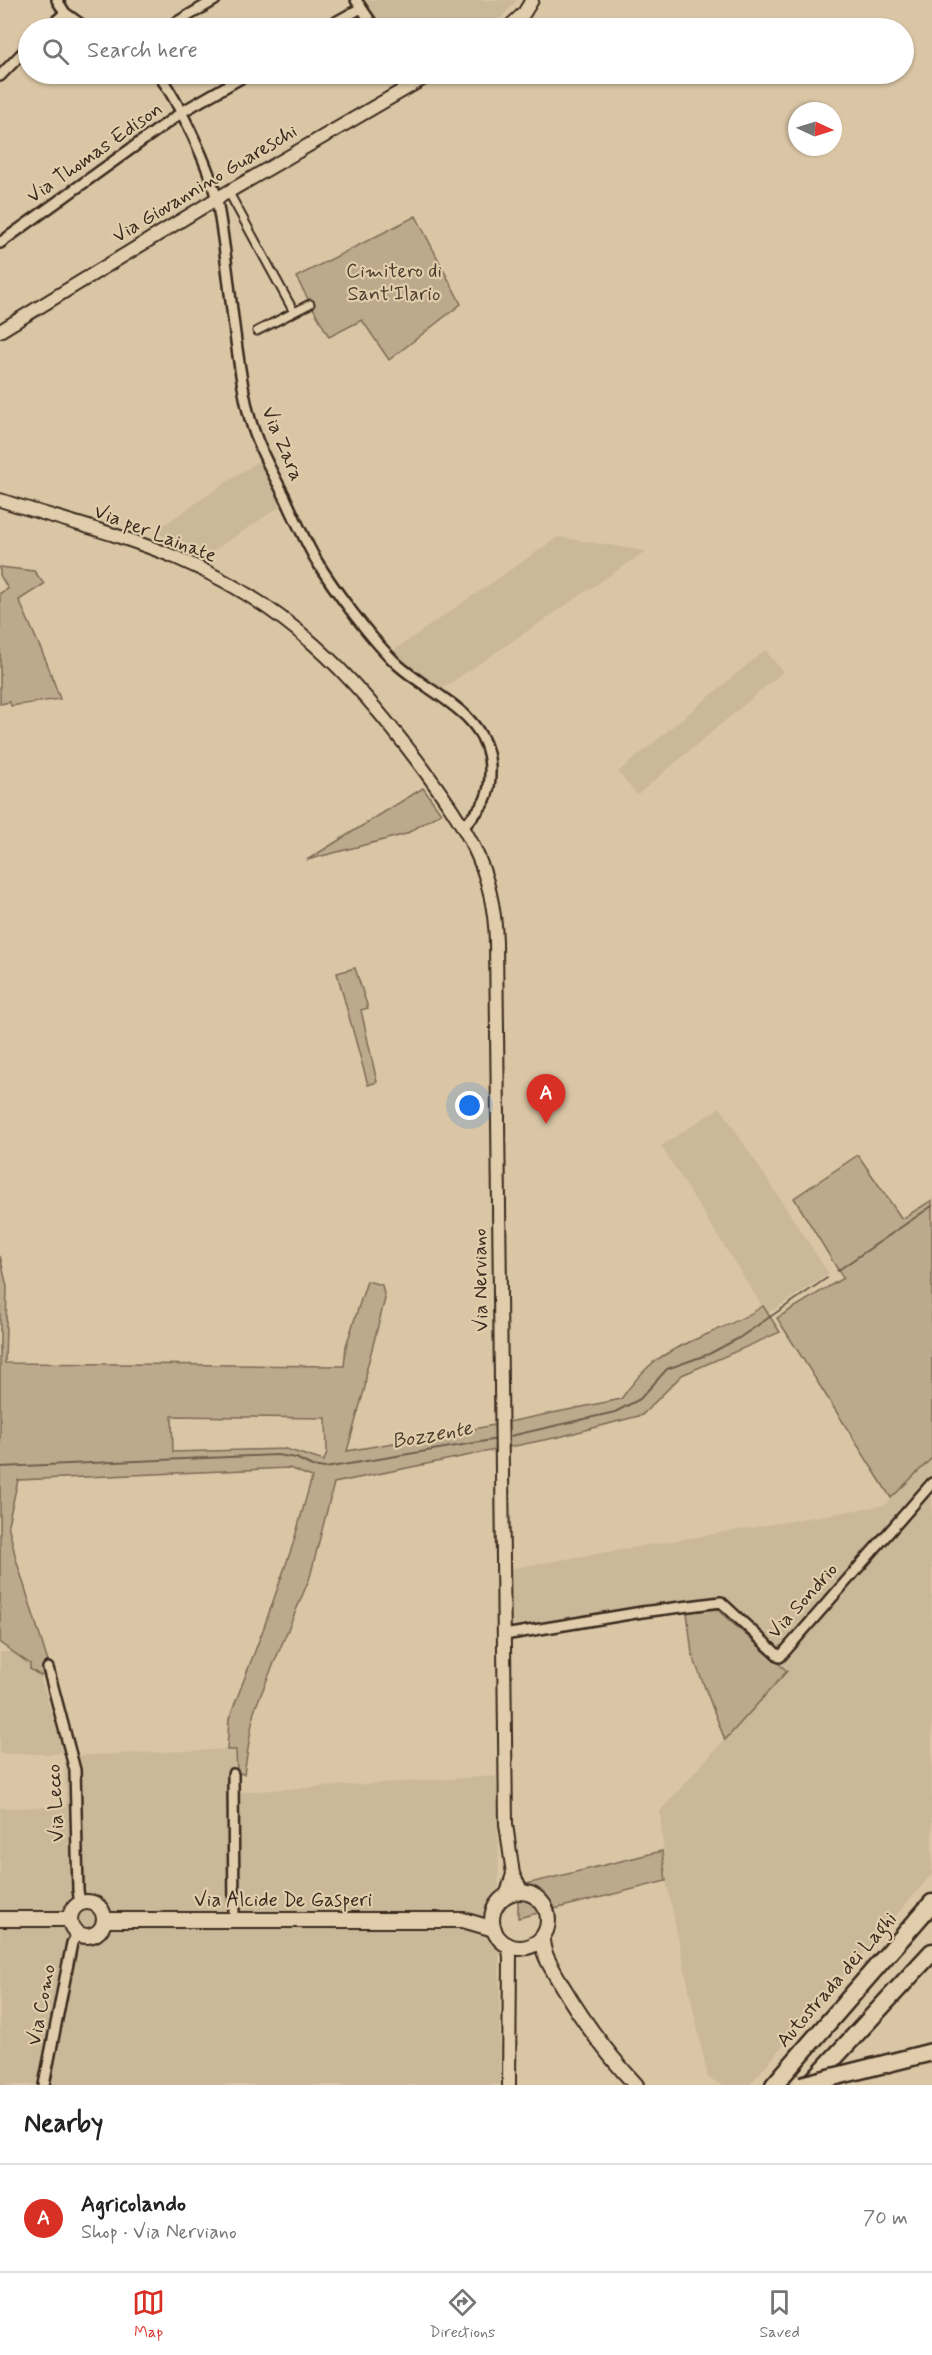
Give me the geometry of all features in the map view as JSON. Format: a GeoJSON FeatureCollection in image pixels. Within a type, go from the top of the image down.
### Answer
{"type":"FeatureCollection","features":[{"type":"Feature","properties":{"kind":"highway","name":"Autostrada dei Laghi"},"geometry":{"type":"LineString","coordinates":[[774,2085],[932,1903]]}},
{"type":"Feature","properties":{"kind":"highway"},"geometry":{"type":"LineString","coordinates":[[809,2085],[932,1952]]}},
{"type":"Feature","properties":{"kind":"highway"},"geometry":{"type":"LineString","coordinates":[[801,2085],[932,2052]]}},
{"type":"Feature","properties":{"kind":"main road"},"geometry":{"type":"LineString","coordinates":[[525,1944],[548,1925],[548,1918],[544,1905],[535,1896],[522,1892],[506,1896],[495,1910],[494,1929],[500,1938],[525,1944],[548,1962],[579,2016],[612,2060],[636,2085]]}},
{"type":"Feature","properties":{"kind":"main road"},"geometry":{"type":"LineString","coordinates":[[90,1902],[101,1909],[104,1920],[100,1930],[94,1934],[87,1936],[74,1931],[70,1919],[71,1911],[80,1903],[90,1902]]}},
{"type":"Feature","properties":{"kind":"main road","name":"Via Alcide De Gasperi"},"geometry":{"type":"LineString","coordinates":[[463,1920],[495,1910]]}},
{"type":"Feature","properties":{"kind":"main road"},"geometry":{"type":"LineString","coordinates":[[0,1919],[70,1919]]}},
{"type":"Feature","properties":{"kind":"main road","name":"Via Alcide De Gasperi"},"geometry":{"type":"LineString","coordinates":[[104,1920],[463,1920],[494,1929]]}},
{"type":"Feature","properties":{"kind":"street"},"geometry":{"type":"LineString","coordinates":[[57,0],[73,18]]}},
{"type":"Feature","properties":{"kind":"street"},"geometry":{"type":"LineString","coordinates":[[184,18],[215,0]]}},
{"type":"Feature","properties":{"kind":"street"},"geometry":{"type":"LineString","coordinates":[[519,18],[532,0]]}},
{"type":"Feature","properties":{"kind":"street"},"geometry":{"type":"LineString","coordinates":[[339,18],[359,4],[368,18]]}},
{"type":"Feature","properties":{"kind":"street"},"geometry":{"type":"LineString","coordinates":[[60,18],[66,13]]}},
{"type":"Feature","properties":{"kind":"street"},"geometry":{"type":"LineString","coordinates":[[0,76],[18,57]]}},
{"type":"Feature","properties":{"kind":"street","name":"Via Zara"},"geometry":{"type":"LineString","coordinates":[[164,84],[181,114],[209,176],[216,199],[247,408],[262,452],[320,566],[376,640],[406,671],[462,711],[481,733],[489,756],[490,789],[485,802],[464,826]]}},
{"type":"Feature","properties":{"kind":"street","name":"Via Thomas Edison"},"geometry":{"type":"LineString","coordinates":[[0,243],[181,114],[231,84]]}},
{"type":"Feature","properties":{"kind":"street","name":"Via Giovannino Guareschi"},"geometry":{"type":"LineString","coordinates":[[0,331],[228,191],[412,85]]}},
{"type":"Feature","properties":{"kind":"street"},"geometry":{"type":"LineString","coordinates":[[228,191],[294,312]]}},
{"type":"Feature","properties":{"kind":"street"},"geometry":{"type":"LineString","coordinates":[[257,331],[310,304]]}},
{"type":"Feature","properties":{"kind":"street","name":"Via per Lainate"},"geometry":{"type":"LineString","coordinates":[[0,501],[161,552],[206,572],[249,596],[303,634],[345,673],[378,709],[432,782]]}},
{"type":"Feature","properties":{"kind":"street","name":"Via Nerviano"},"geometry":{"type":"LineString","coordinates":[[432,782],[464,826],[480,859],[488,882],[496,930],[506,1839],[513,1874]]}},
{"type":"Feature","properties":{"kind":"street","name":"Via Sondrio"},"geometry":{"type":"LineString","coordinates":[[504,1635],[642,1612],[721,1602],[780,1657],[932,1483]]}},
{"type":"Feature","properties":{"kind":"street","name":"Via Lecco"},"geometry":{"type":"LineString","coordinates":[[48,1668],[75,1770],[80,1903]]}},
{"type":"Feature","properties":{"kind":"street"},"geometry":{"type":"LineString","coordinates":[[233,1774],[234,1919]]}},
{"type":"Feature","properties":{"kind":"street"},"geometry":{"type":"LineString","coordinates":[[513,1874],[522,1892]]}},
{"type":"Feature","properties":{"kind":"street"},"geometry":{"type":"LineString","coordinates":[[506,1896],[513,1874]]}},
{"type":"Feature","properties":{"kind":"street","name":"Via Como"},"geometry":{"type":"LineString","coordinates":[[44,2085],[72,1943],[78,1933]]}},
{"type":"Feature","properties":{"kind":"street"},"geometry":{"type":"LineString","coordinates":[[509,2085],[510,1967],[525,1944]]}},
{"type":"Feature","properties":{"kind":"shaded area"},"geometry":{"type":"Polygon","coordinates":[[[361,0],[517,0],[501,18],[373,18],[361,0]]]}},
{"type":"Feature","properties":{"kind":"shaded area"},"geometry":{"type":"Polygon","coordinates":[[[261,459],[284,504],[210,553],[153,532],[261,459]]]}},
{"type":"Feature","properties":{"kind":"shaded area"},"geometry":{"type":"Polygon","coordinates":[[[558,537],[646,551],[439,691],[405,667],[391,652],[558,537]]]}},
{"type":"Feature","properties":{"kind":"shaded area"},"geometry":{"type":"Polygon","coordinates":[[[765,650],[783,672],[637,795],[618,772],[765,650]]]}},
{"type":"Feature","properties":{"kind":"shaded area"},"geometry":{"type":"Polygon","coordinates":[[[720,1107],[829,1274],[767,1314],[661,1146],[720,1107]]]}},
{"type":"Feature","properties":{"kind":"shaded area"},"geometry":{"type":"Polygon","coordinates":[[[932,1458],[932,1874],[749,2085],[723,2085],[708,2078],[666,1881],[660,1811],[787,1670],[714,1607],[509,1638],[507,1569],[885,1505],[932,1458]]]}},
{"type":"Feature","properties":{"kind":"shaded area"},"geometry":{"type":"Polygon","coordinates":[[[0,1652],[12,1652],[38,1669],[63,1751],[55,1754],[0,1754],[0,1652]]]}},
{"type":"Feature","properties":{"kind":"shaded area"},"geometry":{"type":"Polygon","coordinates":[[[236,1749],[238,1792],[496,1776],[500,2085],[0,2085],[0,1808],[66,1807],[65,1756],[236,1749]]]}},
{"type":"Feature","properties":{"kind":"green space","name":"Cimitero di Sant'Ilario"},"geometry":{"type":"Polygon","coordinates":[[[416,216],[461,304],[389,360],[362,320],[329,337],[296,277],[416,216]]]}},
{"type":"Feature","properties":{"kind":"green space"},"geometry":{"type":"Polygon","coordinates":[[[0,567],[34,571],[44,584],[19,600],[60,699],[11,706],[10,702],[0,704],[0,593],[8,589],[0,575],[0,567]]]}},
{"type":"Feature","properties":{"kind":"green space"},"geometry":{"type":"Polygon","coordinates":[[[423,788],[441,813],[406,834],[307,860],[423,788]]]}},
{"type":"Feature","properties":{"kind":"green space"},"geometry":{"type":"Polygon","coordinates":[[[355,968],[368,1008],[361,1010],[377,1082],[368,1085],[337,973],[355,968]]]}},
{"type":"Feature","properties":{"kind":"green space"},"geometry":{"type":"Polygon","coordinates":[[[858,1155],[902,1219],[932,1200],[932,1458],[891,1498],[777,1318],[843,1278],[794,1198],[858,1155]]]}},
{"type":"Feature","properties":{"kind":"green space"},"geometry":{"type":"Polygon","coordinates":[[[0,1256],[7,1287],[5,1363],[344,1366],[346,1346],[367,1281],[382,1285],[385,1299],[367,1368],[365,1387],[347,1451],[474,1429],[621,1399],[636,1379],[655,1361],[763,1306],[780,1332],[682,1375],[642,1415],[559,1437],[334,1483],[310,1577],[254,1711],[244,1774],[237,1773],[236,1750],[227,1750],[229,1719],[293,1544],[312,1477],[289,1468],[18,1480],[8,1524],[16,1559],[48,1662],[46,1672],[41,1676],[30,1669],[30,1664],[0,1643],[0,1256]],[[172,1416],[173,1452],[286,1449],[324,1461],[327,1452],[326,1418],[172,1416]]]}},
{"type":"Feature","properties":{"kind":"green space"},"geometry":{"type":"Polygon","coordinates":[[[714,1607],[787,1671],[725,1740],[692,1654],[687,1612],[714,1607]]]}},
{"type":"Feature","properties":{"kind":"green space"},"geometry":{"type":"Polygon","coordinates":[[[662,1851],[666,1881],[518,1918],[518,1886],[662,1851]]]}},
{"type":"Feature","properties":{"kind":"waterway","name":"Bozzente"},"geometry":{"type":"LineString","coordinates":[[837,1271],[932,1206]]}},
{"type":"Feature","properties":{"kind":"waterway","name":"Bozzente"},"geometry":{"type":"LineString","coordinates":[[506,1437],[615,1412],[640,1399],[667,1369],[709,1354],[739,1338],[827,1278]]}},
{"type":"Feature","properties":{"kind":"waterway","name":"Bozzente"},"geometry":{"type":"LineString","coordinates":[[0,1467],[277,1455],[296,1458],[312,1466],[325,1468],[498,1439]]}},
{"type":"Feature","properties":{"kind":"place","name":"Agricolando"},"geometry":{"type":"Point","coordinates":[546,1124]}}]}
